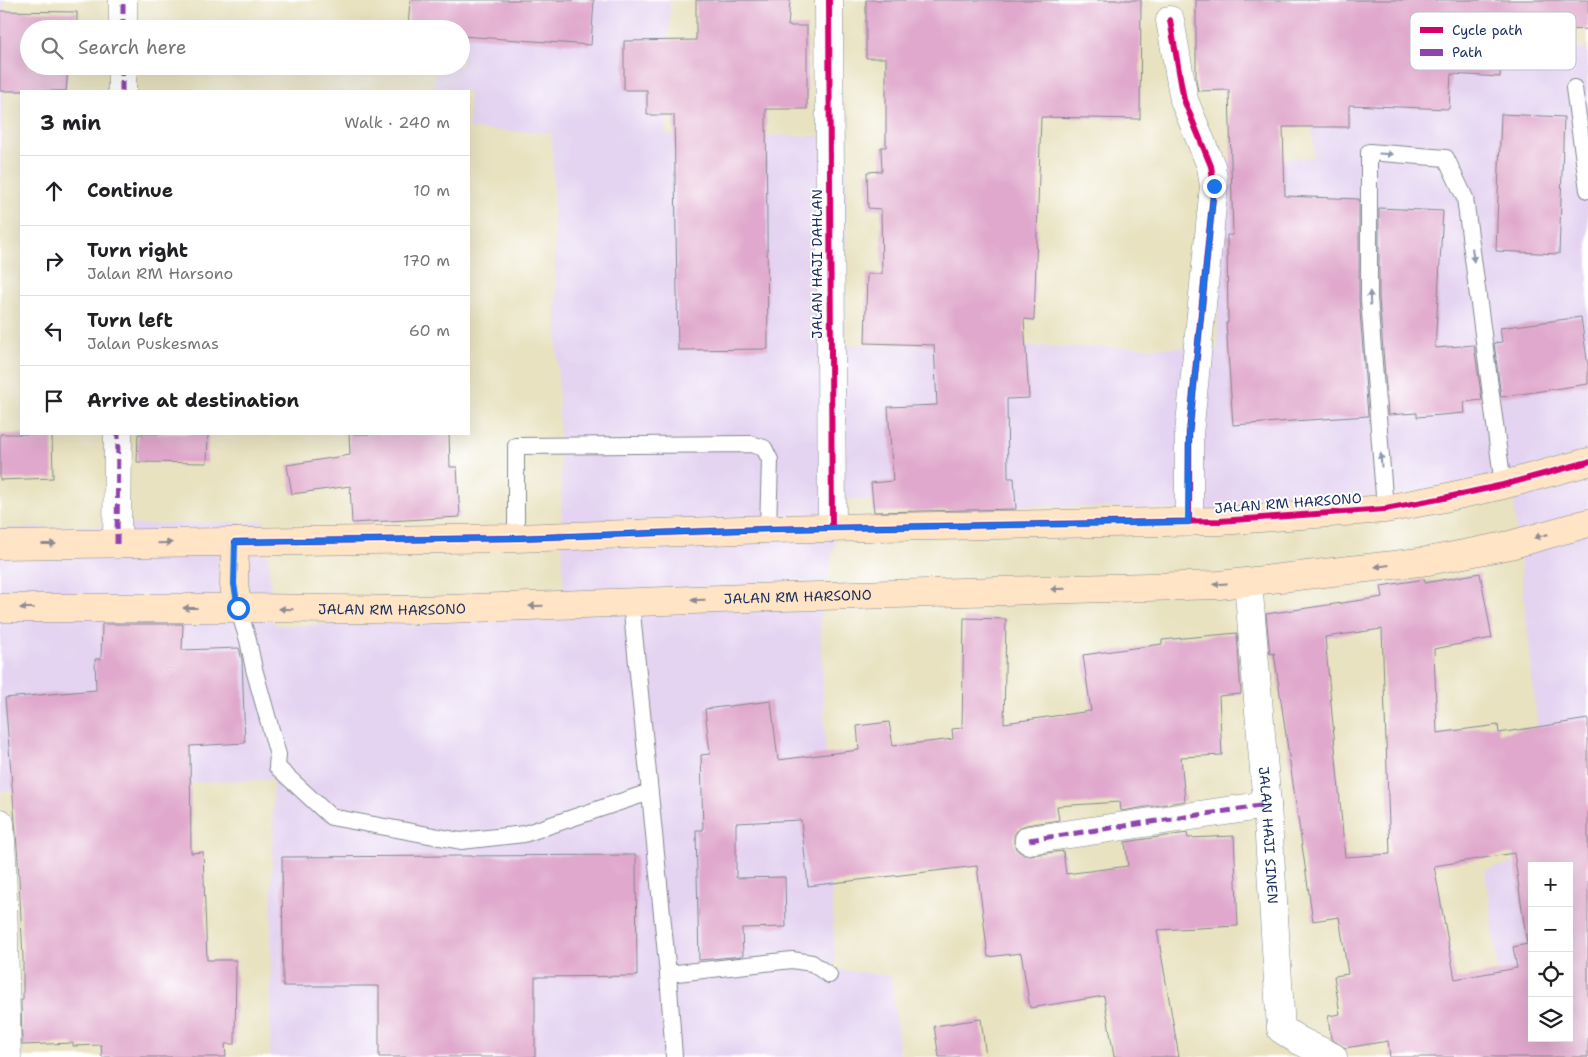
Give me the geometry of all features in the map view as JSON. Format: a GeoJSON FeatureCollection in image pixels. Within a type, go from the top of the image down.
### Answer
{"type":"FeatureCollection","features":[{"type":"Feature","properties":{"kind":"main road","name":"JALAN RM HARSONO"},"geometry":{"type":"LineString","coordinates":[[0,545],[516,538],[768,529],[1188,522],[1385,509],[1503,485],[1588,462]]}},
{"type":"Feature","properties":{"kind":"main road","name":"JALAN RM HARSONO"},"geometry":{"type":"LineString","coordinates":[[0,608],[418,610],[1220,585],[1428,561],[1510,545],[1588,523]]}},
{"type":"Feature","properties":{"kind":"main road"},"geometry":{"type":"LineString","coordinates":[[235,542],[234,584],[238,608]]}},
{"type":"Feature","properties":{"kind":"street"},"geometry":{"type":"LineString","coordinates":[[123,0],[123,20]]}},
{"type":"Feature","properties":{"kind":"street","name":"JALAN HAJI DAHLAN"},"geometry":{"type":"LineString","coordinates":[[829,0],[832,528]]}},
{"type":"Feature","properties":{"kind":"street"},"geometry":{"type":"LineString","coordinates":[[1170,20],[1184,100],[1211,166],[1214,186],[1189,434],[1188,522]]}},
{"type":"Feature","properties":{"kind":"street"},"geometry":{"type":"LineString","coordinates":[[122,75],[122,90]]}},
{"type":"Feature","properties":{"kind":"street"},"geometry":{"type":"LineString","coordinates":[[117,544],[118,435]]}},
{"type":"Feature","properties":{"kind":"street","name":"JALAN HAJI SINEN"},"geometry":{"type":"LineString","coordinates":[[1248,582],[1267,805],[1281,1028],[1286,1057]]}},
{"type":"Feature","properties":{"kind":"street"},"geometry":{"type":"LineString","coordinates":[[1029,840],[1267,805]]}},
{"type":"Feature","properties":{"kind":"street"},"geometry":{"type":"LineString","coordinates":[[0,823],[7,1057]]}},
{"type":"Feature","properties":{"kind":"street"},"geometry":{"type":"LineString","coordinates":[[1281,1028],[1298,1040],[1333,1057]]}},
{"type":"Feature","properties":{"kind":"lane"},"geometry":{"type":"LineString","coordinates":[[1574,88],[1588,190]]}},
{"type":"Feature","properties":{"kind":"lane"},"geometry":{"type":"LineString","coordinates":[[1385,509],[1369,298],[1369,152],[1446,158],[1466,198],[1503,485]]}},
{"type":"Feature","properties":{"kind":"lane"},"geometry":{"type":"LineString","coordinates":[[516,538],[516,446],[741,444],[758,446],[764,448],[770,460],[768,529]]}},
{"type":"Feature","properties":{"kind":"lane"},"geometry":{"type":"LineString","coordinates":[[631,603],[668,974],[674,1057]]}},
{"type":"Feature","properties":{"kind":"lane"},"geometry":{"type":"LineString","coordinates":[[238,608],[278,755],[277,767],[331,817],[461,840],[524,834],[650,792]]}},
{"type":"Feature","properties":{"kind":"lane"},"geometry":{"type":"LineString","coordinates":[[668,974],[792,960],[812,963],[829,975]]}},
{"type":"Feature","properties":{"kind":"shaded area"},"geometry":{"type":"Polygon","coordinates":[[[0,0],[4,0],[0,232],[0,0]]]}},
{"type":"Feature","properties":{"kind":"shaded area"},"geometry":{"type":"Polygon","coordinates":[[[437,0],[670,0],[666,135],[847,136],[845,345],[1218,348],[1217,162],[1314,157],[1307,52],[1410,51],[1410,70],[1576,70],[1576,49],[1588,49],[1588,1020],[1573,898],[1573,862],[1528,862],[1528,1029],[1507,1032],[1485,870],[1551,854],[1512,484],[1218,511],[843,499],[820,619],[835,969],[891,976],[900,1057],[270,1057],[273,779],[0,791],[0,529],[264,521],[275,626],[564,616],[552,133],[470,129],[470,90],[435,90],[435,75],[470,75],[470,20],[454,20],[437,0]]]}},
{"type":"Feature","properties":{"kind":"building"},"geometry":{"type":"Polygon","coordinates":[[[410,0],[594,0],[591,45],[470,37],[470,20],[409,20],[410,0]]]}},
{"type":"Feature","properties":{"kind":"building"},"geometry":{"type":"Polygon","coordinates":[[[696,0],[790,0],[788,26],[807,26],[807,109],[766,109],[768,349],[678,350],[674,115],[647,115],[647,90],[624,90],[624,41],[696,40],[696,0]]]}},
{"type":"Feature","properties":{"kind":"building"},"geometry":{"type":"Polygon","coordinates":[[[866,0],[1141,0],[1140,119],[1041,117],[1034,320],[1024,319],[1029,398],[1007,399],[1008,478],[1014,478],[1016,509],[874,512],[871,483],[893,481],[888,407],[937,405],[934,345],[865,343],[867,274],[882,274],[881,209],[868,208],[867,172],[882,171],[881,147],[886,147],[886,58],[866,58],[866,0]]]}},
{"type":"Feature","properties":{"kind":"building"},"geometry":{"type":"Polygon","coordinates":[[[1196,0],[1588,0],[1588,29],[1576,30],[1576,12],[1410,12],[1410,70],[1500,70],[1500,77],[1451,74],[1449,109],[1349,105],[1349,127],[1283,127],[1285,196],[1359,199],[1359,299],[1368,416],[1233,425],[1226,323],[1228,323],[1227,235],[1233,235],[1229,90],[1198,91],[1196,80],[1196,0]]]}},
{"type":"Feature","properties":{"kind":"building"},"geometry":{"type":"Polygon","coordinates":[[[0,11],[77,12],[77,20],[20,20],[20,75],[67,75],[66,90],[0,91],[0,11]]]}},
{"type":"Feature","properties":{"kind":"building"},"geometry":{"type":"Polygon","coordinates":[[[1501,114],[1564,117],[1559,254],[1496,251],[1501,114]]]}},
{"type":"Feature","properties":{"kind":"building"},"geometry":{"type":"Polygon","coordinates":[[[1379,208],[1443,211],[1435,348],[1474,345],[1482,400],[1464,402],[1465,413],[1417,417],[1417,413],[1388,415],[1379,298],[1379,208]]]}},
{"type":"Feature","properties":{"kind":"building"},"geometry":{"type":"Polygon","coordinates":[[[1581,317],[1588,367],[1588,384],[1501,397],[1494,343],[1502,342],[1500,328],[1581,317]]]}},
{"type":"Feature","properties":{"kind":"building"},"geometry":{"type":"Polygon","coordinates":[[[0,434],[52,435],[53,478],[0,480],[0,434]]]}},
{"type":"Feature","properties":{"kind":"building"},"geometry":{"type":"Polygon","coordinates":[[[138,435],[208,435],[207,463],[137,462],[138,435]]]}},
{"type":"Feature","properties":{"kind":"building"},"geometry":{"type":"Polygon","coordinates":[[[349,435],[449,435],[450,467],[457,467],[460,517],[352,523],[350,486],[292,494],[287,465],[350,455],[349,435]]]}},
{"type":"Feature","properties":{"kind":"building"},"geometry":{"type":"Polygon","coordinates":[[[1480,573],[1492,638],[1434,649],[1437,733],[1498,725],[1499,733],[1588,719],[1588,1057],[1390,1057],[1388,1041],[1345,1048],[1331,1039],[1328,1016],[1340,1014],[1334,976],[1348,974],[1339,917],[1313,921],[1274,653],[1270,654],[1266,614],[1383,597],[1381,586],[1425,579],[1425,583],[1480,573]],[[1382,629],[1325,637],[1345,857],[1390,854],[1382,629]],[[1514,853],[1434,866],[1455,979],[1517,968],[1513,947],[1527,944],[1514,853]]]}},
{"type":"Feature","properties":{"kind":"building"},"geometry":{"type":"Polygon","coordinates":[[[964,618],[1006,619],[1004,723],[1091,711],[1083,655],[1162,644],[1162,640],[1237,633],[1241,694],[1219,696],[1222,755],[1181,757],[1185,801],[1121,811],[1120,802],[1057,806],[1059,820],[1026,825],[1019,828],[1014,835],[1016,849],[1024,855],[1063,851],[1066,874],[1128,866],[1125,842],[1187,833],[1188,838],[1234,836],[1238,926],[1157,930],[1179,1057],[1114,1057],[1104,996],[1030,1008],[1021,953],[988,957],[977,866],[808,886],[801,820],[736,823],[736,878],[785,877],[786,927],[742,928],[743,956],[699,960],[696,830],[703,830],[701,755],[710,754],[705,709],[771,701],[778,760],[859,750],[857,726],[889,722],[893,746],[953,739],[952,729],[962,728],[964,618]]]}},
{"type":"Feature","properties":{"kind":"building"},"geometry":{"type":"Polygon","coordinates":[[[102,624],[183,624],[182,650],[239,648],[242,660],[245,743],[190,746],[191,853],[203,852],[207,960],[236,960],[235,1044],[225,1044],[226,1057],[102,1057],[101,1045],[73,1046],[73,1043],[22,1045],[21,1000],[23,1000],[23,958],[18,859],[5,698],[96,690],[95,659],[101,659],[102,624]]]}},
{"type":"Feature","properties":{"kind":"building"},"geometry":{"type":"Polygon","coordinates":[[[636,855],[637,976],[535,977],[535,1057],[379,1057],[379,986],[283,986],[282,857],[636,855]]]}},
{"type":"Feature","properties":{"kind":"building"},"geometry":{"type":"Polygon","coordinates":[[[981,1019],[986,1057],[939,1057],[934,1026],[981,1019]]]}},
{"type":"Feature","properties":{"kind":"marked path"},"geometry":{"type":"LineString","coordinates":[[123,0],[123,20]]}},
{"type":"Feature","properties":{"kind":"marked path"},"geometry":{"type":"LineString","coordinates":[[122,75],[122,90]]}},
{"type":"Feature","properties":{"kind":"marked path"},"geometry":{"type":"LineString","coordinates":[[117,544],[118,435]]}},
{"type":"Feature","properties":{"kind":"marked path"},"geometry":{"type":"LineString","coordinates":[[1029,840],[1267,805]]}},
{"type":"Feature","properties":{"kind":"cycle path"},"geometry":{"type":"LineString","coordinates":[[829,0],[832,528]]}},
{"type":"Feature","properties":{"kind":"cycle path"},"geometry":{"type":"LineString","coordinates":[[1170,20],[1184,100],[1211,166],[1214,186],[1189,434],[1189,522]]}},
{"type":"Feature","properties":{"kind":"cycle path"},"geometry":{"type":"LineString","coordinates":[[235,542],[516,538],[768,529],[1220,521],[1385,509],[1503,485],[1588,462]]}},
{"type":"Feature","properties":{"kind":"route"},"geometry":{"type":"LineString","coordinates":[[238,608],[234,584],[235,542],[516,538],[768,529],[1188,522],[1189,434],[1214,186]]}}]}
